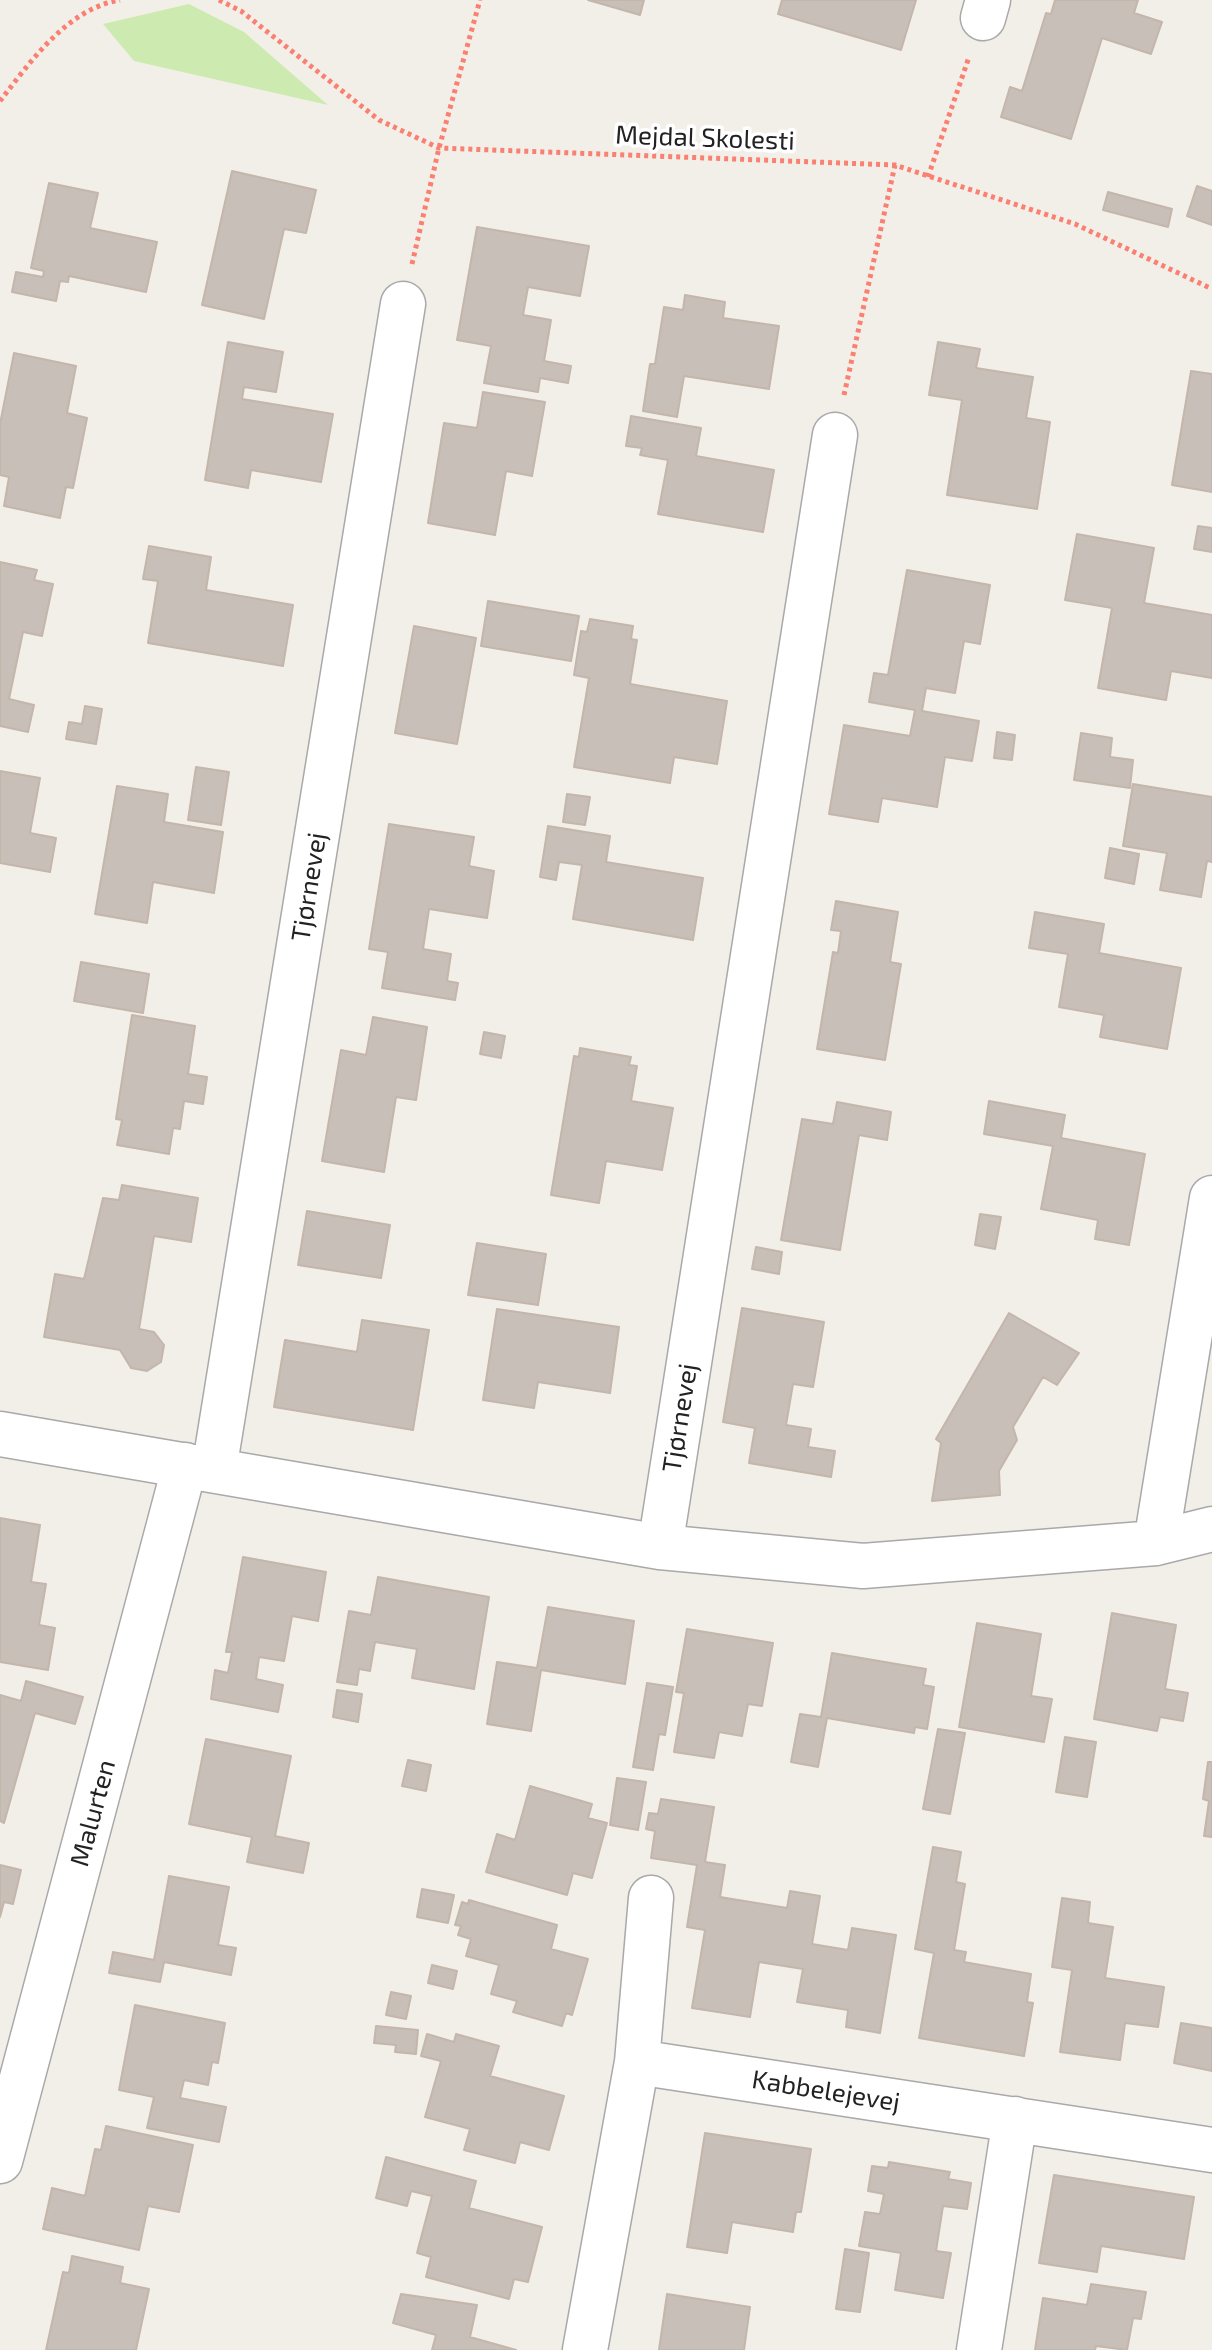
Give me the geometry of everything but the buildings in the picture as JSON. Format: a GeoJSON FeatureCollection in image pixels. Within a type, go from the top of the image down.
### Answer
{"type":"FeatureCollection","features":[{"type":"Feature","properties":{"kind":"street","name":"Tjørnevej"},"geometry":{"type":"LineString","coordinates":[[199,1468],[403,304]]}},
{"type":"Feature","properties":{"kind":"street","name":"Tjørnevej"},"geometry":{"type":"LineString","coordinates":[[660,1547],[835,435]]}},
{"type":"Feature","properties":{"kind":"street"},"geometry":{"type":"LineString","coordinates":[[1156,1543],[1212,1198]]}},
{"type":"Feature","properties":{"kind":"street"},"geometry":{"type":"LineString","coordinates":[[0,1434],[660,1547],[863,1566],[1156,1543],[1212,1529]]}},
{"type":"Feature","properties":{"kind":"street","name":"Malurten"},"geometry":{"type":"LineString","coordinates":[[0,2161],[199,1468]]}},
{"type":"Feature","properties":{"kind":"street"},"geometry":{"type":"LineString","coordinates":[[585,2350],[637,2062],[651,1898]]}},
{"type":"Feature","properties":{"kind":"street","name":"Kabbelejevej"},"geometry":{"type":"LineString","coordinates":[[637,2062],[1212,2150]]}},
{"type":"Feature","properties":{"kind":"street"},"geometry":{"type":"LineString","coordinates":[[979,2350],[1015,2119]]}},
{"type":"Feature","properties":{"kind":"path"},"geometry":{"type":"LineString","coordinates":[[0,101],[45,44],[98,2],[120,0]]}},
{"type":"Feature","properties":{"kind":"path","name":"Mejdal Skolesti"},"geometry":{"type":"LineString","coordinates":[[219,0],[241,11],[379,120],[439,148],[895,165],[1075,224],[1212,289]]}},
{"type":"Feature","properties":{"kind":"path"},"geometry":{"type":"LineString","coordinates":[[403,304],[439,148],[480,0]]}},
{"type":"Feature","properties":{"kind":"path"},"geometry":{"type":"LineString","coordinates":[[928,177],[985,9]]}},
{"type":"Feature","properties":{"kind":"path"},"geometry":{"type":"LineString","coordinates":[[835,435],[895,165]]}},
{"type":"Feature","properties":{"kind":"green space"},"geometry":{"type":"Polygon","coordinates":[[[189,4],[244,32],[328,105],[134,61],[103,24],[189,4]]]}}]}
